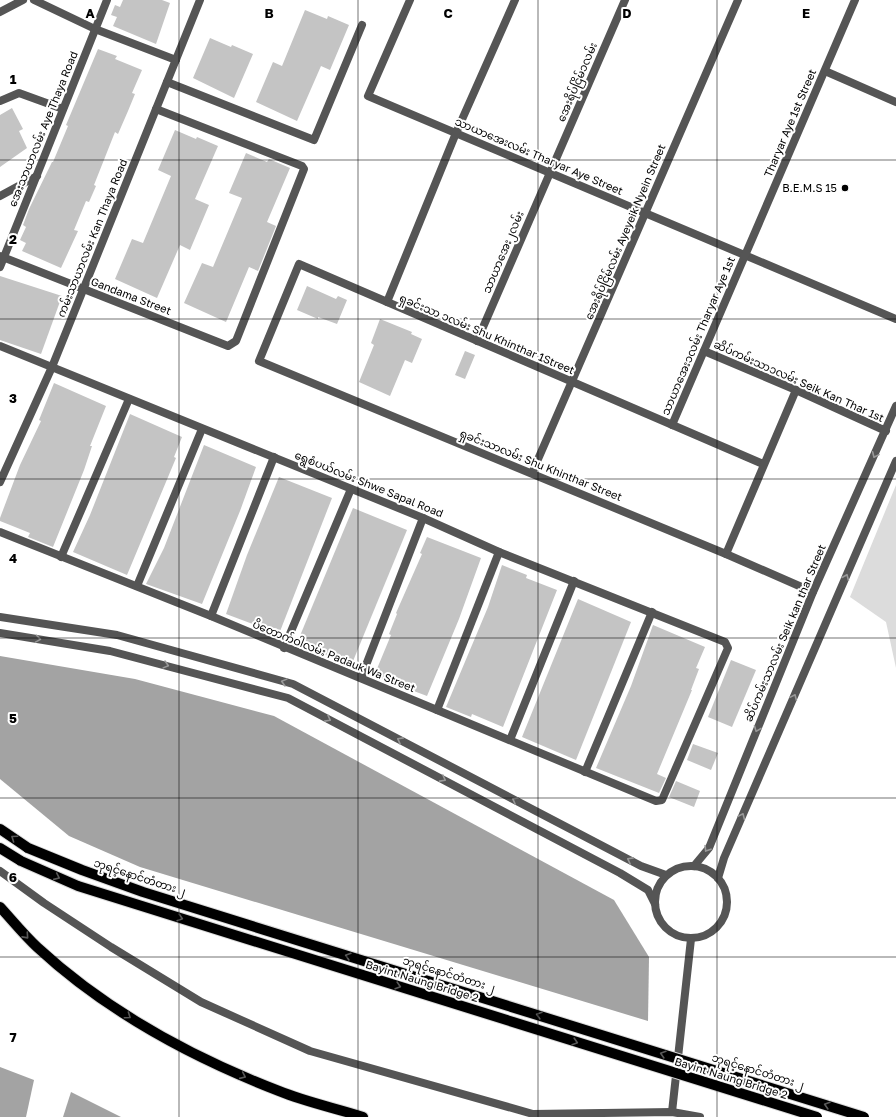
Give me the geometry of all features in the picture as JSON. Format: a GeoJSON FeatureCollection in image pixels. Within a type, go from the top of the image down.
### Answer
{"type":"FeatureCollection","features":[{"type":"Feature","properties":{"kind":"main road","name":"ဘုရင့်နောင်တံတား ၂"},"geometry":{"type":"LineString","coordinates":[[0,829],[28,848],[82,870],[143,892],[864,1117]]}},
{"type":"Feature","properties":{"kind":"main road","name":"Bayint Naung Bridge 2"},"geometry":{"type":"LineString","coordinates":[[0,848],[21,861],[78,886],[817,1117]]}},
{"type":"Feature","properties":{"kind":"main road"},"geometry":{"type":"LineString","coordinates":[[0,907],[37,947],[87,988],[140,1025],[203,1058],[279,1092],[363,1117]]}},
{"type":"Feature","properties":{"kind":"street"},"geometry":{"type":"LineString","coordinates":[[0,12],[23,0]]}},
{"type":"Feature","properties":{"kind":"street"},"geometry":{"type":"LineString","coordinates":[[34,0],[95,29],[176,60]]}},
{"type":"Feature","properties":{"kind":"street","name":"အေးသာယာလမ်း Aye Thaya Road"},"geometry":{"type":"LineString","coordinates":[[0,267],[2,257],[37,176],[107,0]]}},
{"type":"Feature","properties":{"kind":"street","name":"ကမ်းသာယာလမ်း Kan Thaya Road"},"geometry":{"type":"LineString","coordinates":[[0,482],[52,367],[200,0]]}},
{"type":"Feature","properties":{"kind":"street","name":"သာယာအေးလမ်း Tharyar Aye Street"},"geometry":{"type":"LineString","coordinates":[[410,0],[368,96],[745,255]]}},
{"type":"Feature","properties":{"kind":"street"},"geometry":{"type":"LineString","coordinates":[[387,302],[456,133],[515,0]]}},
{"type":"Feature","properties":{"kind":"street","name":"အေးရိပ်ငြိမ်၁လမ်း"},"geometry":{"type":"LineString","coordinates":[[550,173],[625,0]]}},
{"type":"Feature","properties":{"kind":"street","name":"အေးရိပ်ငြိမ်လမ်း Ayeyeik Nyein Street"},"geometry":{"type":"LineString","coordinates":[[532,473],[738,0]]}},
{"type":"Feature","properties":{"kind":"street","name":"Tharyar Aye 1st Street"},"geometry":{"type":"LineString","coordinates":[[745,255],[855,0]]}},
{"type":"Feature","properties":{"kind":"street"},"geometry":{"type":"LineString","coordinates":[[167,82],[314,140],[362,25]]}},
{"type":"Feature","properties":{"kind":"street"},"geometry":{"type":"LineString","coordinates":[[825,71],[896,102]]}},
{"type":"Feature","properties":{"kind":"street"},"geometry":{"type":"LineString","coordinates":[[0,102],[19,93],[63,109]]}},
{"type":"Feature","properties":{"kind":"street","name":"Gandama Street"},"geometry":{"type":"LineString","coordinates":[[2,257],[228,346],[232,345],[236,341],[304,169],[302,166],[156,109]]}},
{"type":"Feature","properties":{"kind":"street","name":"သာယာအေး၂လမ်း"},"geometry":{"type":"LineString","coordinates":[[477,341],[550,173]]}},
{"type":"Feature","properties":{"kind":"street"},"geometry":{"type":"LineString","coordinates":[[0,196],[37,176]]}},
{"type":"Feature","properties":{"kind":"street"},"geometry":{"type":"LineString","coordinates":[[745,255],[896,319]]}},
{"type":"Feature","properties":{"kind":"street","name":"သာယာအေး၁လမ်း Tharyar Aye 1st"},"geometry":{"type":"LineString","coordinates":[[672,425],[745,255]]}},
{"type":"Feature","properties":{"kind":"street","name":"ရှခင်းသာ ၁လမ်း Shu Khinthar 1Street"},"geometry":{"type":"LineString","coordinates":[[259,361],[299,264],[763,464]]}},
{"type":"Feature","properties":{"kind":"street","name":"ရွေစံပယ်လမ်း Shwe Sapal Road"},"geometry":{"type":"LineString","coordinates":[[0,346],[423,518],[499,552],[725,642],[728,645],[662,800],[659,801]]}},
{"type":"Feature","properties":{"kind":"street","name":"ဆိပ်ကမ်းသာ၁လမ်း Seik Kan Thar 1st"},"geometry":{"type":"LineString","coordinates":[[704,351],[796,390],[886,431]]}},
{"type":"Feature","properties":{"kind":"street","name":"ရှခင်းသာလမ်း Shu Khinthar Street"},"geometry":{"type":"LineString","coordinates":[[259,361],[532,473],[813,592]]}},
{"type":"Feature","properties":{"kind":"street"},"geometry":{"type":"LineString","coordinates":[[726,554],[763,464],[796,390]]}},
{"type":"Feature","properties":{"kind":"street"},"geometry":{"type":"LineString","coordinates":[[61,557],[129,399]]}},
{"type":"Feature","properties":{"kind":"street","name":"ဆိပ်ကမ်းသာလမ်း Seik kan thar Street"},"geometry":{"type":"LineString","coordinates":[[694,866],[709,848],[813,592],[896,406]]}},
{"type":"Feature","properties":{"kind":"street"},"geometry":{"type":"LineString","coordinates":[[138,586],[202,429]]}},
{"type":"Feature","properties":{"kind":"street"},"geometry":{"type":"LineString","coordinates":[[211,616],[274,458]]}},
{"type":"Feature","properties":{"kind":"street"},"geometry":{"type":"LineString","coordinates":[[718,878],[724,858],[896,461]]}},
{"type":"Feature","properties":{"kind":"street"},"geometry":{"type":"LineString","coordinates":[[284,648],[351,489]]}},
{"type":"Feature","properties":{"kind":"street"},"geometry":{"type":"LineString","coordinates":[[361,678],[423,518]]}},
{"type":"Feature","properties":{"kind":"street","name":"ပိတောက်ဝါလမ်း Padauk Wa Street"},"geometry":{"type":"LineString","coordinates":[[0,532],[138,586],[284,648],[361,678],[659,801]]}},
{"type":"Feature","properties":{"kind":"street"},"geometry":{"type":"LineString","coordinates":[[437,710],[499,552]]}},
{"type":"Feature","properties":{"kind":"street"},"geometry":{"type":"LineString","coordinates":[[510,740],[574,581]]}},
{"type":"Feature","properties":{"kind":"street"},"geometry":{"type":"LineString","coordinates":[[586,772],[652,612]]}},
{"type":"Feature","properties":{"kind":"street"},"geometry":{"type":"LineString","coordinates":[[0,617],[117,635],[293,684],[642,866],[666,875]]}},
{"type":"Feature","properties":{"kind":"street"},"geometry":{"type":"LineString","coordinates":[[0,632],[110,651],[288,698],[620,873],[648,890],[655,904],[661,922],[670,932],[680,937],[691,939],[711,933],[720,924],[726,913],[727,901],[724,888],[718,878],[707,870],[694,866],[683,867],[666,875],[657,888],[655,904]]}},
{"type":"Feature","properties":{"kind":"street"},"geometry":{"type":"LineString","coordinates":[[0,871],[44,903],[104,943],[201,1002],[310,1051],[533,1114],[672,1112],[700,1117]]}},
{"type":"Feature","properties":{"kind":"street"},"geometry":{"type":"LineString","coordinates":[[672,1112],[691,939]]}},
{"type":"Feature","properties":{"kind":"shaded area"},"geometry":{"type":"Polygon","coordinates":[[[896,485],[896,668],[886,622],[850,597],[896,485]]]}},
{"type":"Feature","properties":{"kind":"shaded area"},"geometry":{"type":"Polygon","coordinates":[[[0,656],[135,679],[274,716],[614,900],[649,957],[648,1021],[140,867],[69,836],[0,779],[0,656]]]}},
{"type":"Feature","properties":{"kind":"shaded area"},"geometry":{"type":"Polygon","coordinates":[[[0,1067],[34,1080],[26,1117],[0,1117],[0,1067]]]}},
{"type":"Feature","properties":{"kind":"shaded area"},"geometry":{"type":"Polygon","coordinates":[[[71,1092],[121,1117],[63,1117],[71,1092]]]}},
{"type":"Feature","properties":{"kind":"building"},"geometry":{"type":"Polygon","coordinates":[[[123,0],[162,0],[170,3],[156,44],[113,26],[117,17],[111,15],[115,5],[120,7],[123,0]]]}},
{"type":"Feature","properties":{"kind":"building"},"geometry":{"type":"Polygon","coordinates":[[[305,10],[327,19],[328,16],[349,25],[330,70],[321,66],[297,121],[256,102],[273,62],[282,66],[305,10]]]}},
{"type":"Feature","properties":{"kind":"building"},"geometry":{"type":"Polygon","coordinates":[[[210,38],[253,54],[234,98],[193,78],[210,38]]]}},
{"type":"Feature","properties":{"kind":"building"},"geometry":{"type":"Polygon","coordinates":[[[98,49],[117,56],[115,59],[142,70],[132,93],[135,94],[118,134],[115,132],[94,185],[96,186],[89,202],[86,201],[74,230],[78,231],[61,268],[22,251],[26,243],[20,240],[26,227],[23,225],[29,209],[53,162],[68,126],[66,125],[98,49]]]}},
{"type":"Feature","properties":{"kind":"building"},"geometry":{"type":"Polygon","coordinates":[[[12,108],[23,129],[19,131],[27,148],[0,167],[0,115],[12,108]]]}},
{"type":"Feature","properties":{"kind":"building"},"geometry":{"type":"Polygon","coordinates":[[[175,130],[218,146],[195,199],[209,205],[190,250],[180,245],[157,298],[115,279],[132,239],[143,243],[171,176],[158,170],[175,130]]]}},
{"type":"Feature","properties":{"kind":"building"},"geometry":{"type":"Polygon","coordinates":[[[246,153],[267,162],[269,159],[290,168],[267,222],[276,226],[258,271],[249,267],[226,322],[184,303],[202,263],[213,267],[242,198],[229,193],[246,153]]]}},
{"type":"Feature","properties":{"kind":"building"},"geometry":{"type":"Polygon","coordinates":[[[0,276],[62,296],[41,354],[0,340],[0,276]]]}},
{"type":"Feature","properties":{"kind":"building"},"geometry":{"type":"Polygon","coordinates":[[[307,286],[336,299],[338,296],[347,300],[337,324],[318,317],[318,319],[297,310],[307,286]]]}},
{"type":"Feature","properties":{"kind":"building"},"geometry":{"type":"Polygon","coordinates":[[[380,319],[412,332],[411,334],[422,339],[412,363],[405,360],[390,396],[359,382],[374,345],[371,343],[380,319]]]}},
{"type":"Feature","properties":{"kind":"building"},"geometry":{"type":"Polygon","coordinates":[[[465,351],[475,355],[465,379],[455,375],[465,351]]]}},
{"type":"Feature","properties":{"kind":"building"},"geometry":{"type":"Polygon","coordinates":[[[54,383],[106,406],[90,446],[92,446],[84,470],[53,547],[28,537],[30,533],[0,521],[0,518],[20,465],[41,421],[39,420],[54,383]]]}},
{"type":"Feature","properties":{"kind":"building"},"geometry":{"type":"Polygon","coordinates":[[[130,414],[182,437],[174,457],[176,458],[127,575],[73,552],[90,515],[130,414]]]}},
{"type":"Feature","properties":{"kind":"building"},"geometry":{"type":"Polygon","coordinates":[[[204,445],[256,467],[240,511],[202,604],[146,584],[164,548],[204,445]]]}},
{"type":"Feature","properties":{"kind":"building"},"geometry":{"type":"Polygon","coordinates":[[[279,477],[332,498],[279,634],[226,614],[247,555],[279,477]]]}},
{"type":"Feature","properties":{"kind":"building"},"geometry":{"type":"Polygon","coordinates":[[[353,508],[407,530],[351,666],[297,643],[353,508]]]}},
{"type":"Feature","properties":{"kind":"building"},"geometry":{"type":"Polygon","coordinates":[[[427,537],[481,558],[459,619],[427,696],[374,676],[391,635],[389,634],[397,614],[396,613],[422,554],[420,553],[427,537]]]}},
{"type":"Feature","properties":{"kind":"building"},"geometry":{"type":"Polygon","coordinates":[[[502,565],[527,575],[526,578],[557,590],[503,727],[472,714],[471,717],[446,707],[488,607],[502,565]]]}},
{"type":"Feature","properties":{"kind":"building"},"geometry":{"type":"Polygon","coordinates":[[[578,599],[631,622],[576,760],[522,737],[578,599]]]}},
{"type":"Feature","properties":{"kind":"building"},"geometry":{"type":"Polygon","coordinates":[[[653,625],[705,647],[696,668],[699,669],[692,690],[657,774],[666,778],[659,793],[596,768],[631,686],[653,625]]]}},
{"type":"Feature","properties":{"kind":"building"},"geometry":{"type":"Polygon","coordinates":[[[731,660],[756,670],[732,727],[708,717],[731,660]]]}},
{"type":"Feature","properties":{"kind":"building"},"geometry":{"type":"Polygon","coordinates":[[[693,744],[718,753],[711,770],[687,760],[693,744]]]}},
{"type":"Feature","properties":{"kind":"building"},"geometry":{"type":"Polygon","coordinates":[[[676,781],[700,791],[694,807],[669,797],[676,781]]]}},
{"type":"Feature","properties":{"kind":"place","name":"B.E.M.S 15"},"geometry":{"type":"Point","coordinates":[845,188]}}]}
